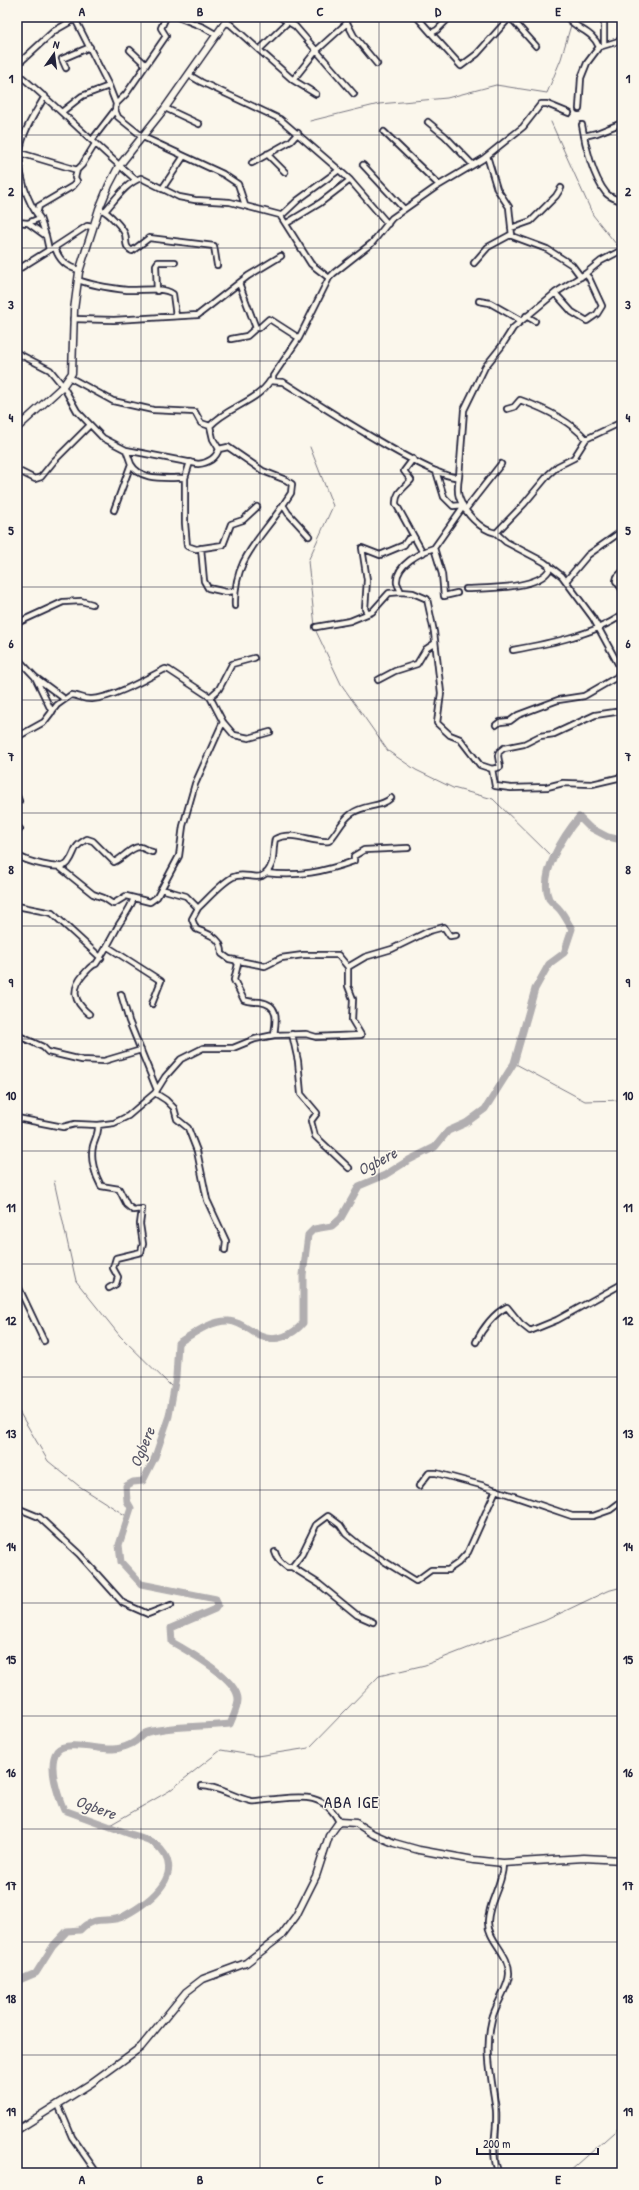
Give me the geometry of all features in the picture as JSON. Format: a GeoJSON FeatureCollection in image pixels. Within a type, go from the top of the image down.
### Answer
{"type":"FeatureCollection","features":[{"type":"Feature","properties":{"kind":"street"},"geometry":{"type":"LineString","coordinates":[[116,104],[126,94],[166,36],[161,28],[166,17]]}},
{"type":"Feature","properties":{"kind":"street"},"geometry":{"type":"LineString","coordinates":[[178,17],[204,27],[216,35]]}},
{"type":"Feature","properties":{"kind":"street"},"geometry":{"type":"LineString","coordinates":[[17,428],[63,386],[69,378],[73,368],[74,319],[80,270],[93,227],[102,210],[120,166],[165,108],[229,17]]}},
{"type":"Feature","properties":{"kind":"street"},"geometry":{"type":"LineString","coordinates":[[280,17],[295,26],[354,94]]}},
{"type":"Feature","properties":{"kind":"street"},"geometry":{"type":"LineString","coordinates":[[259,50],[293,17]]}},
{"type":"Feature","properties":{"kind":"street"},"geometry":{"type":"LineString","coordinates":[[344,17],[358,40],[377,64]]}},
{"type":"Feature","properties":{"kind":"street"},"geometry":{"type":"LineString","coordinates":[[417,17],[461,66],[476,54],[510,17],[536,46]]}},
{"type":"Feature","properties":{"kind":"street"},"geometry":{"type":"LineString","coordinates":[[431,33],[437,30],[450,17]]}},
{"type":"Feature","properties":{"kind":"street"},"geometry":{"type":"LineString","coordinates":[[567,17],[579,28],[596,37],[602,46]]}},
{"type":"Feature","properties":{"kind":"street"},"geometry":{"type":"LineString","coordinates":[[602,46],[604,17]]}},
{"type":"Feature","properties":{"kind":"street"},"geometry":{"type":"LineString","coordinates":[[17,65],[54,31],[75,18],[116,104],[115,110],[94,142],[82,165],[77,170],[75,178],[77,181],[73,186],[39,206],[36,214]]}},
{"type":"Feature","properties":{"kind":"street"},"geometry":{"type":"LineString","coordinates":[[225,23],[230,24],[293,80],[316,94]]}},
{"type":"Feature","properties":{"kind":"street"},"geometry":{"type":"LineString","coordinates":[[293,80],[316,51],[347,23]]}},
{"type":"Feature","properties":{"kind":"street"},"geometry":{"type":"LineString","coordinates":[[579,108],[583,74],[587,63],[602,46],[622,40]]}},
{"type":"Feature","properties":{"kind":"street"},"geometry":{"type":"LineString","coordinates":[[66,68],[62,59],[90,48]]}},
{"type":"Feature","properties":{"kind":"street"},"geometry":{"type":"LineString","coordinates":[[130,50],[146,65]]}},
{"type":"Feature","properties":{"kind":"street"},"geometry":{"type":"LineString","coordinates":[[17,73],[63,112],[136,180]]}},
{"type":"Feature","properties":{"kind":"street"},"geometry":{"type":"LineString","coordinates":[[189,75],[200,82],[280,118],[350,180],[388,224]]}},
{"type":"Feature","properties":{"kind":"street"},"geometry":{"type":"LineString","coordinates":[[63,112],[82,96],[108,86]]}},
{"type":"Feature","properties":{"kind":"street"},"geometry":{"type":"LineString","coordinates":[[45,96],[30,122],[20,145],[20,168],[26,190],[36,214],[40,218],[49,250]]}},
{"type":"Feature","properties":{"kind":"street"},"geometry":{"type":"LineString","coordinates":[[210,426],[226,412],[260,393],[273,380],[273,376],[299,338],[329,278],[372,243],[392,218],[439,185],[487,156],[523,127],[541,104],[547,104],[569,113]]}},
{"type":"Feature","properties":{"kind":"street"},"geometry":{"type":"LineString","coordinates":[[165,108],[199,124]]}},
{"type":"Feature","properties":{"kind":"street"},"geometry":{"type":"LineString","coordinates":[[115,110],[118,117],[143,137],[238,184],[245,205]]}},
{"type":"Feature","properties":{"kind":"street"},"geometry":{"type":"LineString","coordinates":[[428,122],[472,164]]}},
{"type":"Feature","properties":{"kind":"street"},"geometry":{"type":"LineString","coordinates":[[584,136],[597,133],[622,123]]}},
{"type":"Feature","properties":{"kind":"street"},"geometry":{"type":"LineString","coordinates":[[582,125],[593,168],[606,193],[622,202]]}},
{"type":"Feature","properties":{"kind":"street"},"geometry":{"type":"LineString","coordinates":[[384,132],[439,185]]}},
{"type":"Feature","properties":{"kind":"street"},"geometry":{"type":"LineString","coordinates":[[252,163],[291,141],[298,133]]}},
{"type":"Feature","properties":{"kind":"street"},"geometry":{"type":"LineString","coordinates":[[20,153],[77,170]]}},
{"type":"Feature","properties":{"kind":"street"},"geometry":{"type":"LineString","coordinates":[[267,154],[285,172]]}},
{"type":"Feature","properties":{"kind":"street"},"geometry":{"type":"LineString","coordinates":[[162,189],[184,156]]}},
{"type":"Feature","properties":{"kind":"street"},"geometry":{"type":"LineString","coordinates":[[487,156],[497,189],[509,207],[512,234],[518,240],[547,249],[556,254],[589,278],[602,306],[597,314],[587,321],[572,312],[555,293]]}},
{"type":"Feature","properties":{"kind":"street"},"geometry":{"type":"LineString","coordinates":[[363,165],[404,209]]}},
{"type":"Feature","properties":{"kind":"street"},"geometry":{"type":"LineString","coordinates":[[281,216],[298,200],[339,170]]}},
{"type":"Feature","properties":{"kind":"street"},"geometry":{"type":"LineString","coordinates":[[102,210],[136,180],[141,178],[179,197],[245,205],[281,216],[311,264],[329,278]]}},
{"type":"Feature","properties":{"kind":"street"},"geometry":{"type":"LineString","coordinates":[[286,223],[320,203],[350,180]]}},
{"type":"Feature","properties":{"kind":"street"},"geometry":{"type":"LineString","coordinates":[[511,228],[531,221],[559,193],[561,188]]}},
{"type":"Feature","properties":{"kind":"street"},"geometry":{"type":"LineString","coordinates":[[102,210],[125,234],[125,243],[128,249],[132,251],[149,238],[214,246],[217,266]]}},
{"type":"Feature","properties":{"kind":"street"},"geometry":{"type":"LineString","coordinates":[[17,222],[28,223],[40,218]]}},
{"type":"Feature","properties":{"kind":"street"},"geometry":{"type":"LineString","coordinates":[[28,223],[46,236]]}},
{"type":"Feature","properties":{"kind":"street"},"geometry":{"type":"LineString","coordinates":[[17,270],[87,226],[93,227]]}},
{"type":"Feature","properties":{"kind":"street"},"geometry":{"type":"LineString","coordinates":[[474,263],[488,247],[512,234]]}},
{"type":"Feature","properties":{"kind":"street"},"geometry":{"type":"LineString","coordinates":[[54,247],[56,253],[67,266],[80,270]]}},
{"type":"Feature","properties":{"kind":"street"},"geometry":{"type":"LineString","coordinates":[[496,725],[500,722],[510,721],[518,715],[558,700],[584,696],[617,677],[621,669],[593,618],[566,581],[549,565],[500,539],[496,532],[485,528],[464,507],[458,495],[464,410],[485,367],[520,320],[600,261],[622,250]]}},
{"type":"Feature","properties":{"kind":"street"},"geometry":{"type":"LineString","coordinates":[[74,319],[114,320],[198,315],[239,283],[281,256]]}},
{"type":"Feature","properties":{"kind":"street"},"geometry":{"type":"LineString","coordinates":[[157,291],[156,265],[158,262],[175,262]]}},
{"type":"Feature","properties":{"kind":"street"},"geometry":{"type":"LineString","coordinates":[[78,280],[98,286],[157,291],[166,290],[173,294],[176,316]]}},
{"type":"Feature","properties":{"kind":"street"},"geometry":{"type":"LineString","coordinates":[[239,283],[256,328]]}},
{"type":"Feature","properties":{"kind":"street"},"geometry":{"type":"LineString","coordinates":[[17,294],[17,311]]}},
{"type":"Feature","properties":{"kind":"street"},"geometry":{"type":"LineString","coordinates":[[479,301],[490,303],[520,320]]}},
{"type":"Feature","properties":{"kind":"street"},"geometry":{"type":"LineString","coordinates":[[526,316],[535,321]]}},
{"type":"Feature","properties":{"kind":"street"},"geometry":{"type":"LineString","coordinates":[[231,339],[247,336],[269,319],[299,338]]}},
{"type":"Feature","properties":{"kind":"street"},"geometry":{"type":"LineString","coordinates":[[17,353],[50,370],[63,386],[77,411],[90,425],[103,438],[126,450],[190,462],[205,463],[217,455],[219,449],[213,439],[210,426]]}},
{"type":"Feature","properties":{"kind":"street"},"geometry":{"type":"LineString","coordinates":[[69,378],[113,401],[153,410],[195,412],[201,423],[210,426]]}},
{"type":"Feature","properties":{"kind":"street"},"geometry":{"type":"LineString","coordinates":[[273,380],[283,382],[378,442],[436,471],[459,478]]}},
{"type":"Feature","properties":{"kind":"street"},"geometry":{"type":"LineString","coordinates":[[507,408],[514,407],[520,400],[533,405],[579,432],[586,439]]}},
{"type":"Feature","properties":{"kind":"street"},"geometry":{"type":"LineString","coordinates":[[496,532],[524,504],[549,474],[558,466],[574,458],[586,439],[622,422]]}},
{"type":"Feature","properties":{"kind":"street"},"geometry":{"type":"LineString","coordinates":[[17,470],[35,479],[41,477],[54,461],[90,425]]}},
{"type":"Feature","properties":{"kind":"street"},"geometry":{"type":"LineString","coordinates":[[219,449],[228,447],[263,471],[292,484],[291,493],[248,553],[239,571],[234,591],[235,606]]}},
{"type":"Feature","properties":{"kind":"street"},"geometry":{"type":"LineString","coordinates":[[126,450],[131,464],[140,474],[148,476],[185,478]]}},
{"type":"Feature","properties":{"kind":"street"},"geometry":{"type":"LineString","coordinates":[[413,459],[404,471],[411,480],[399,492],[396,499],[396,504],[406,519],[413,537],[423,553]]}},
{"type":"Feature","properties":{"kind":"street"},"geometry":{"type":"LineString","coordinates":[[190,462],[188,475],[185,478],[185,531],[187,546],[201,548],[223,545],[231,524],[243,520],[257,507]]}},
{"type":"Feature","properties":{"kind":"street"},"geometry":{"type":"LineString","coordinates":[[114,510],[131,464]]}},
{"type":"Feature","properties":{"kind":"street"},"geometry":{"type":"LineString","coordinates":[[401,592],[397,583],[402,568],[412,558],[434,548],[464,507],[501,464]]}},
{"type":"Feature","properties":{"kind":"street"},"geometry":{"type":"LineString","coordinates":[[436,471],[446,500],[454,506],[464,507]]}},
{"type":"Feature","properties":{"kind":"street"},"geometry":{"type":"LineString","coordinates":[[283,505],[288,513],[309,536]]}},
{"type":"Feature","properties":{"kind":"street"},"geometry":{"type":"LineString","coordinates":[[566,581],[588,555],[622,531]]}},
{"type":"Feature","properties":{"kind":"street"},"geometry":{"type":"LineString","coordinates":[[367,614],[365,609],[366,573],[362,548],[380,555],[404,544],[408,539],[413,537]]}},
{"type":"Feature","properties":{"kind":"street"},"geometry":{"type":"LineString","coordinates":[[201,548],[204,581],[208,588],[226,592],[234,591]]}},
{"type":"Feature","properties":{"kind":"street"},"geometry":{"type":"LineString","coordinates":[[434,548],[442,574],[444,596],[458,593]]}},
{"type":"Feature","properties":{"kind":"street"},"geometry":{"type":"LineString","coordinates":[[466,590],[508,586],[537,581],[546,576],[550,570],[549,565]]}},
{"type":"Feature","properties":{"kind":"street"},"geometry":{"type":"LineString","coordinates":[[622,572],[617,577],[616,581],[622,589]]}},
{"type":"Feature","properties":{"kind":"street"},"geometry":{"type":"LineString","coordinates":[[316,627],[350,621],[372,612],[389,594],[401,592],[427,599],[435,643],[441,693],[437,723],[450,735],[460,739],[480,765],[492,769],[500,767],[498,756],[499,752],[504,748],[524,744],[540,736],[554,734],[595,715],[622,711]]}},
{"type":"Feature","properties":{"kind":"street"},"geometry":{"type":"LineString","coordinates":[[17,623],[63,602],[80,601],[92,604]]}},
{"type":"Feature","properties":{"kind":"street"},"geometry":{"type":"LineString","coordinates":[[513,650],[541,646],[580,633],[589,632],[622,615]]}},
{"type":"Feature","properties":{"kind":"street"},"geometry":{"type":"LineString","coordinates":[[378,680],[395,671],[417,664],[426,649],[435,643]]}},
{"type":"Feature","properties":{"kind":"street"},"geometry":{"type":"LineString","coordinates":[[17,658],[34,677],[64,700]]}},
{"type":"Feature","properties":{"kind":"street"},"geometry":{"type":"LineString","coordinates":[[210,697],[219,689],[232,664],[254,658]]}},
{"type":"Feature","properties":{"kind":"street"},"geometry":{"type":"LineString","coordinates":[[17,737],[44,722],[52,712],[71,695],[88,699],[96,699],[138,684],[165,669],[169,670],[210,697],[229,731],[242,737],[249,738],[270,732]]}},
{"type":"Feature","properties":{"kind":"street"},"geometry":{"type":"LineString","coordinates":[[34,677],[52,712]]}},
{"type":"Feature","properties":{"kind":"street"},"geometry":{"type":"LineString","coordinates":[[58,866],[93,894],[104,898],[113,904],[126,896],[150,902],[157,897],[179,856],[183,826],[193,790],[223,722]]}},
{"type":"Feature","properties":{"kind":"street"},"geometry":{"type":"LineString","coordinates":[[492,769],[496,786],[511,788],[547,787],[563,783],[592,784],[622,777]]}},
{"type":"Feature","properties":{"kind":"street"},"geometry":{"type":"LineString","coordinates":[[17,1118],[63,1127],[75,1124],[98,1125],[114,1123],[128,1116],[156,1092],[165,1077],[181,1059],[203,1048],[233,1048],[255,1039],[274,1035],[292,1034],[316,1037],[361,1035],[352,1020],[353,999],[348,986],[348,967],[338,955],[311,954],[281,958],[265,966],[235,960],[222,954],[222,947],[217,938],[196,929],[192,919],[198,908],[233,877],[243,875],[258,878],[266,873],[272,863],[275,839],[296,836],[319,841],[329,841],[351,814],[368,805],[386,803],[391,798]]}},
{"type":"Feature","properties":{"kind":"street"},"geometry":{"type":"LineString","coordinates":[[17,856],[41,865],[58,866],[68,863],[75,847],[87,838],[93,841],[114,862],[121,859],[136,848],[141,847],[152,852]]}},
{"type":"Feature","properties":{"kind":"street"},"geometry":{"type":"LineString","coordinates":[[266,873],[284,876],[321,872],[354,861],[354,856],[364,850],[408,848]]}},
{"type":"Feature","properties":{"kind":"street"},"geometry":{"type":"LineString","coordinates":[[161,889],[186,896],[198,908]]}},
{"type":"Feature","properties":{"kind":"street"},"geometry":{"type":"LineString","coordinates":[[89,1014],[82,1008],[77,1000],[75,993],[77,983],[101,958],[118,926],[130,909],[134,898]]}},
{"type":"Feature","properties":{"kind":"street"},"geometry":{"type":"LineString","coordinates":[[17,906],[52,913],[101,958]]}},
{"type":"Feature","properties":{"kind":"street"},"geometry":{"type":"LineString","coordinates":[[348,967],[365,957],[392,949],[428,931],[444,927],[450,936],[456,935]]}},
{"type":"Feature","properties":{"kind":"street"},"geometry":{"type":"LineString","coordinates":[[108,947],[161,981],[152,1004]]}},
{"type":"Feature","properties":{"kind":"street"},"geometry":{"type":"LineString","coordinates":[[235,960],[238,964],[234,980],[244,1000],[266,1003],[274,1007],[276,1012],[274,1035]]}},
{"type":"Feature","properties":{"kind":"street"},"geometry":{"type":"LineString","coordinates":[[121,994],[156,1092],[174,1108],[177,1119],[188,1128],[197,1151],[207,1200],[226,1241],[225,1250]]}},
{"type":"Feature","properties":{"kind":"street"},"geometry":{"type":"LineString","coordinates":[[292,1034],[298,1061],[302,1094],[316,1113],[311,1121],[315,1136],[349,1168]]}},
{"type":"Feature","properties":{"kind":"street"},"geometry":{"type":"LineString","coordinates":[[17,1035],[44,1047],[48,1052],[82,1060],[104,1061],[141,1050]]}},
{"type":"Feature","properties":{"kind":"street"},"geometry":{"type":"LineString","coordinates":[[98,1125],[98,1132],[93,1148],[95,1175],[101,1186],[119,1189],[127,1205],[132,1210],[142,1209],[140,1224],[144,1244],[141,1252],[116,1258],[113,1268],[118,1277],[116,1284],[108,1288]]}},
{"type":"Feature","properties":{"kind":"street"},"geometry":{"type":"LineString","coordinates":[[17,1284],[44,1341]]}},
{"type":"Feature","properties":{"kind":"street"},"geometry":{"type":"LineString","coordinates":[[476,1342],[480,1334],[498,1311],[507,1306],[520,1322],[530,1331],[557,1320],[622,1284]]}},
{"type":"Feature","properties":{"kind":"street"},"geometry":{"type":"LineString","coordinates":[[419,1486],[429,1473],[436,1473],[496,1490],[572,1516],[593,1516],[610,1510],[622,1501]]}},
{"type":"Feature","properties":{"kind":"street"},"geometry":{"type":"LineString","coordinates":[[292,1567],[302,1554],[316,1525],[328,1516],[340,1525],[346,1534],[363,1548],[416,1581],[431,1570],[448,1570],[458,1563],[468,1552],[496,1490]]}},
{"type":"Feature","properties":{"kind":"street"},"geometry":{"type":"LineString","coordinates":[[17,1508],[39,1517],[79,1554],[123,1603],[148,1614],[171,1604]]}},
{"type":"Feature","properties":{"kind":"street"},"geometry":{"type":"LineString","coordinates":[[275,1552],[277,1559],[287,1568],[292,1567],[319,1584],[357,1615],[373,1622]]}},
{"type":"Feature","properties":{"kind":"street"},"geometry":{"type":"LineString","coordinates":[[202,1786],[211,1786],[226,1794],[252,1802],[277,1800],[294,1796],[310,1798],[329,1809],[338,1822]]}},
{"type":"Feature","properties":{"kind":"street"},"geometry":{"type":"LineString","coordinates":[[338,1822],[356,1823],[380,1837],[419,1850],[474,1860],[503,1863],[584,1858],[622,1860]]}},
{"type":"Feature","properties":{"kind":"street"},"geometry":{"type":"LineString","coordinates":[[17,2130],[141,2047],[186,1992],[203,1979],[246,1963],[281,1936],[296,1916],[316,1876],[328,1836],[338,1822]]}},
{"type":"Feature","properties":{"kind":"street"},"geometry":{"type":"LineString","coordinates":[[499,2173],[494,2164],[496,2111],[488,2064],[491,2021],[510,1974],[503,1953],[490,1933],[488,1921],[503,1874],[503,1863]]}},
{"type":"Feature","properties":{"kind":"street"},"geometry":{"type":"LineString","coordinates":[[58,2104],[72,2137],[97,2173]]}},
{"type":"Feature","properties":{"kind":"waterway"},"geometry":{"type":"LineString","coordinates":[[310,121],[379,104],[447,98],[496,85],[547,93],[561,59],[571,25]]}},
{"type":"Feature","properties":{"kind":"waterway"},"geometry":{"type":"LineString","coordinates":[[551,122],[593,215],[620,249]]}},
{"type":"Feature","properties":{"kind":"waterway"},"geometry":{"type":"LineString","coordinates":[[310,447],[333,506],[308,561],[315,626]]}},
{"type":"Feature","properties":{"kind":"waterway"},"geometry":{"type":"LineString","coordinates":[[315,629],[341,684],[388,751],[416,770],[453,788],[493,799],[553,858]]}},
{"type":"Feature","properties":{"kind":"waterway","name":"Ogbere"},"geometry":{"type":"LineString","coordinates":[[17,1981],[36,1973],[53,1946],[67,1931],[80,1930],[86,1925],[97,1920],[113,1920],[124,1916],[145,1903],[162,1885],[167,1875],[169,1865],[165,1855],[152,1842],[64,1810],[54,1780],[53,1772],[54,1757],[57,1751],[68,1746],[116,1749],[131,1744],[148,1732],[179,1727],[230,1724],[237,1706],[238,1700],[236,1692],[222,1675],[200,1659],[172,1642],[171,1628],[215,1609],[218,1605],[216,1599],[141,1584],[121,1562],[119,1545],[131,1508],[127,1501],[126,1486],[133,1482],[143,1481],[155,1457],[169,1416],[176,1377],[178,1343],[202,1328],[222,1321],[238,1323],[260,1336],[272,1339],[284,1337],[303,1323],[303,1275],[308,1235],[314,1229],[332,1226],[341,1218],[359,1186],[385,1175],[409,1160],[435,1147],[448,1131],[466,1123],[485,1109],[514,1063],[535,989],[549,964],[564,953],[572,929],[562,912],[549,899],[547,889],[547,878],[554,855],[566,834],[579,817],[589,827],[608,837],[622,840]]}},
{"type":"Feature","properties":{"kind":"waterway"},"geometry":{"type":"LineString","coordinates":[[514,1063],[585,1101],[622,1100]]}},
{"type":"Feature","properties":{"kind":"waterway"},"geometry":{"type":"LineString","coordinates":[[54,1181],[76,1281],[120,1336],[173,1388]]}},
{"type":"Feature","properties":{"kind":"waterway"},"geometry":{"type":"LineString","coordinates":[[17,1408],[48,1461],[79,1486],[128,1517]]}},
{"type":"Feature","properties":{"kind":"waterway"},"geometry":{"type":"LineString","coordinates":[[108,1826],[169,1791],[221,1750],[257,1756],[309,1748],[379,1676],[425,1665],[486,1641],[544,1621],[607,1591],[622,1587]]}},
{"type":"Feature","properties":{"kind":"waterway"},"geometry":{"type":"LineString","coordinates":[[568,2173],[622,2125]]}},
{"type":"Feature","properties":{"kind":"district","name":"ABA IGE"},"geometry":{"type":"Point","coordinates":[352,1802]}}]}
